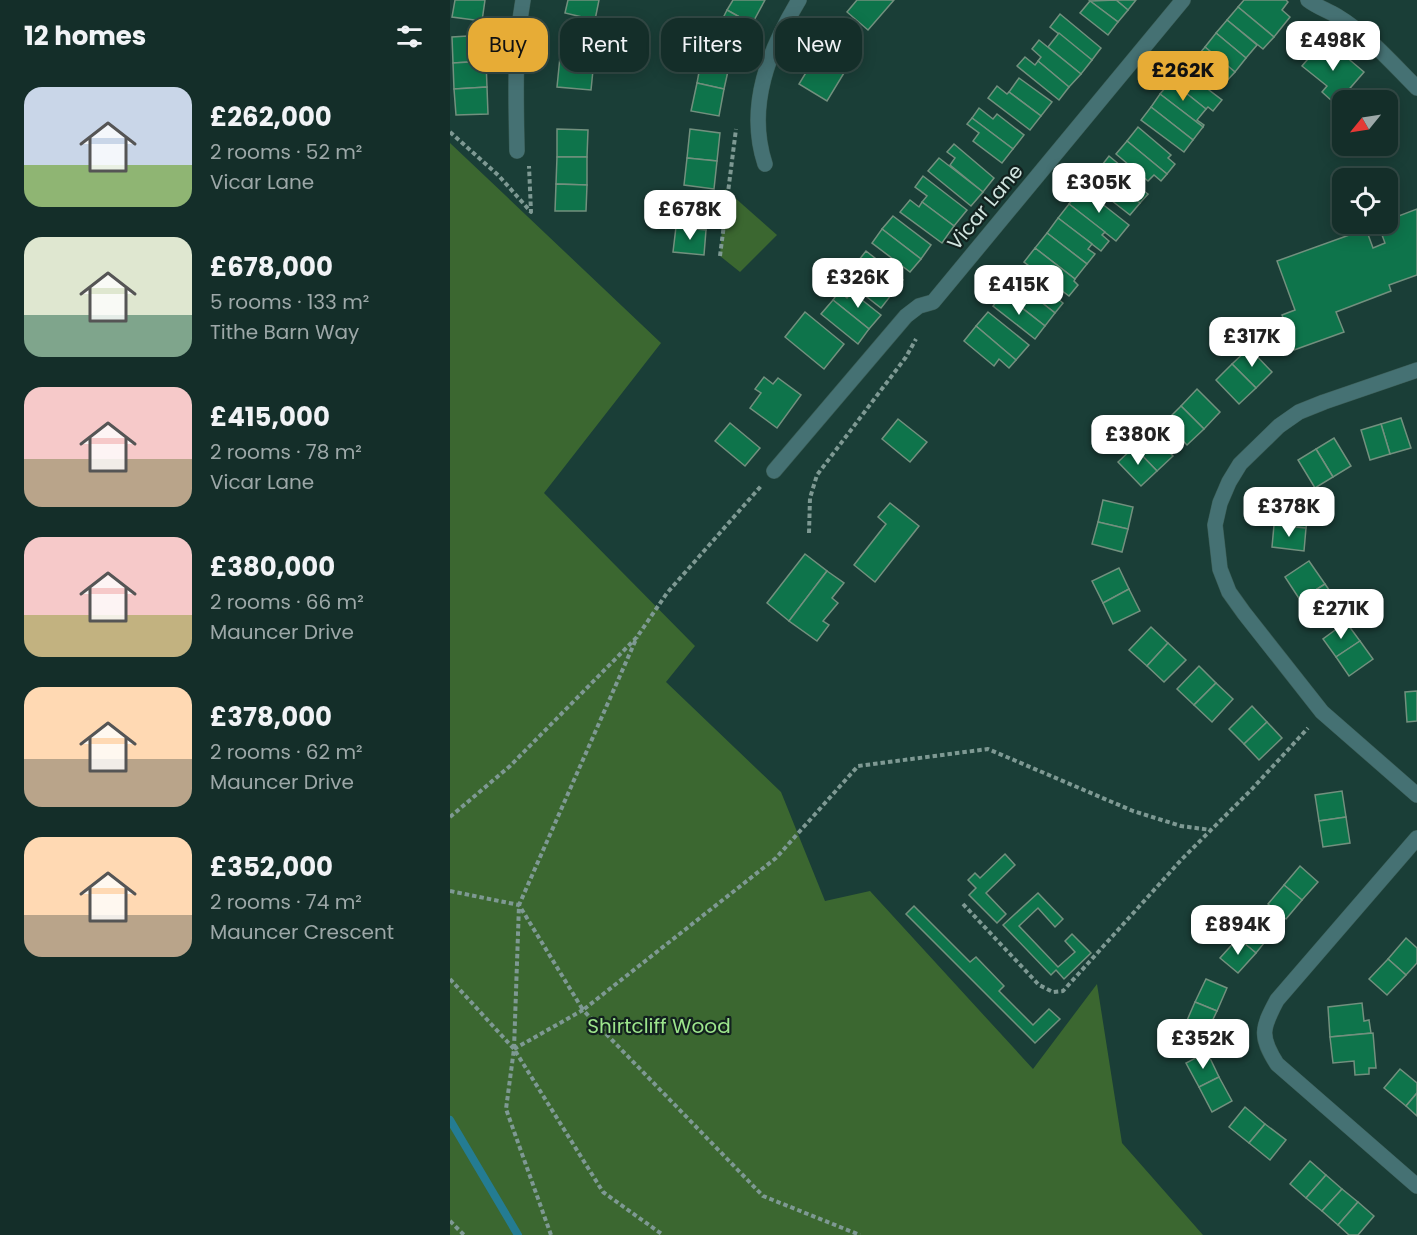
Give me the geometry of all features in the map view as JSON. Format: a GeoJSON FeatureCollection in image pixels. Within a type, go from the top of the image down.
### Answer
{"type":"FeatureCollection","features":[{"type":"Feature","properties":{"kind":"street"},"geometry":{"type":"LineString","coordinates":[[517,151],[515,70],[523,0]]}},
{"type":"Feature","properties":{"kind":"street"},"geometry":{"type":"LineString","coordinates":[[765,164],[758,135],[759,95],[774,47],[799,0]]}},
{"type":"Feature","properties":{"kind":"street","name":"Vicar Lane"},"geometry":{"type":"LineString","coordinates":[[774,471],[906,316],[919,306],[933,302],[1183,0]]}},
{"type":"Feature","properties":{"kind":"street"},"geometry":{"type":"LineString","coordinates":[[1308,0],[1358,32],[1382,52],[1417,88]]}},
{"type":"Feature","properties":{"kind":"street"},"geometry":{"type":"LineString","coordinates":[[1417,370],[1299,412],[1261,442],[1240,464],[1229,482],[1215,525],[1220,569],[1229,592],[1322,712],[1417,795]]}},
{"type":"Feature","properties":{"kind":"street"},"geometry":{"type":"LineString","coordinates":[[1417,838],[1277,1000],[1268,1017],[1264,1032],[1266,1047],[1277,1064],[1417,1186]]}},
{"type":"Feature","properties":{"kind":"path"},"geometry":{"type":"LineString","coordinates":[[450,132],[499,176],[531,212],[529,165]]}},
{"type":"Feature","properties":{"kind":"path"},"geometry":{"type":"LineString","coordinates":[[809,533],[810,498],[817,476],[906,357],[919,334]]}},
{"type":"Feature","properties":{"kind":"path"},"geometry":{"type":"LineString","coordinates":[[551,1235],[506,1109],[514,1049],[519,905],[637,638],[667,593],[774,471]]}},
{"type":"Feature","properties":{"kind":"path"},"geometry":{"type":"LineString","coordinates":[[450,817],[510,766],[637,638]]}},
{"type":"Feature","properties":{"kind":"path"},"geometry":{"type":"LineString","coordinates":[[963,904],[1039,985],[1053,992],[1064,991],[1182,859],[1252,789],[1322,712]]}},
{"type":"Feature","properties":{"kind":"path"},"geometry":{"type":"LineString","coordinates":[[514,1049],[583,1010],[776,858],[858,766],[988,749],[1133,812],[1181,826],[1211,830]]}},
{"type":"Feature","properties":{"kind":"path"},"geometry":{"type":"LineString","coordinates":[[450,891],[519,905],[583,1010],[763,1196],[860,1235]]}},
{"type":"Feature","properties":{"kind":"path"},"geometry":{"type":"LineString","coordinates":[[450,979],[514,1049],[603,1192],[663,1235]]}},
{"type":"Feature","properties":{"kind":"path"},"geometry":{"type":"LineString","coordinates":[[450,1221],[464,1235]]}},
{"type":"Feature","properties":{"kind":"green space","name":"Shirtcliff Wood"},"geometry":{"type":"Polygon","coordinates":[[[450,143],[661,343],[544,493],[695,646],[666,682],[781,792],[825,901],[870,891],[1033,1069],[1097,984],[1122,1143],[1203,1235],[450,1235],[450,143]]]}},
{"type":"Feature","properties":{"kind":"green space"},"geometry":{"type":"Polygon","coordinates":[[[725,189],[777,235],[740,272],[720,256],[725,189]]]}},
{"type":"Feature","properties":{"kind":"building"},"geometry":{"type":"Polygon","coordinates":[[[455,0],[485,0],[482,18],[452,17],[455,0]]]}},
{"type":"Feature","properties":{"kind":"building"},"geometry":{"type":"Polygon","coordinates":[[[568,0],[599,0],[595,18],[565,13],[568,0]]]}},
{"type":"Feature","properties":{"kind":"building"},"geometry":{"type":"Polygon","coordinates":[[[733,0],[765,0],[755,18],[741,18],[727,10],[733,0]]]}},
{"type":"Feature","properties":{"kind":"building"},"geometry":{"type":"Polygon","coordinates":[[[857,0],[894,0],[868,30],[862,25],[862,18],[854,18],[847,12],[857,0]]]}},
{"type":"Feature","properties":{"kind":"building"},"geometry":{"type":"Polygon","coordinates":[[[1116,0],[1136,0],[1128,10],[1116,0]]]}},
{"type":"Feature","properties":{"kind":"building"},"geometry":{"type":"Polygon","coordinates":[[[1116,0],[1128,10],[1118,22],[1090,1],[1116,0]]]}},
{"type":"Feature","properties":{"kind":"building"},"geometry":{"type":"Polygon","coordinates":[[[1244,0],[1286,0],[1288,2],[1282,10],[1290,17],[1274,37],[1238,7],[1244,0]]]}},
{"type":"Feature","properties":{"kind":"building"},"geometry":{"type":"Polygon","coordinates":[[[1090,1],[1118,22],[1108,35],[1080,13],[1090,1]]]}},
{"type":"Feature","properties":{"kind":"building"},"geometry":{"type":"Polygon","coordinates":[[[1238,7],[1274,37],[1263,49],[1227,20],[1238,7]]]}},
{"type":"Feature","properties":{"kind":"building"},"geometry":{"type":"Polygon","coordinates":[[[727,10],[741,18],[723,18],[727,10]]]}},
{"type":"Feature","properties":{"kind":"building"},"geometry":{"type":"Polygon","coordinates":[[[1060,14],[1101,48],[1092,60],[1050,27],[1060,14]]]}},
{"type":"Feature","properties":{"kind":"building"},"geometry":{"type":"Polygon","coordinates":[[[1227,20],[1257,45],[1246,58],[1216,33],[1227,20]]]}},
{"type":"Feature","properties":{"kind":"building"},"geometry":{"type":"Polygon","coordinates":[[[1059,33],[1092,60],[1081,74],[1048,47],[1059,33]]]}},
{"type":"Feature","properties":{"kind":"building"},"geometry":{"type":"Polygon","coordinates":[[[1216,33],[1246,58],[1235,72],[1205,47],[1216,33]]]}},
{"type":"Feature","properties":{"kind":"building"},"geometry":{"type":"Polygon","coordinates":[[[468,36],[468,62],[453,63],[452,37],[468,36]]]}},
{"type":"Feature","properties":{"kind":"building"},"geometry":{"type":"Polygon","coordinates":[[[1325,39],[1364,72],[1348,90],[1332,90],[1332,101],[1322,92],[1327,86],[1302,66],[1325,39]]]}},
{"type":"Feature","properties":{"kind":"building"},"geometry":{"type":"Polygon","coordinates":[[[1039,40],[1081,74],[1069,87],[1038,61],[1041,57],[1032,49],[1039,40]]]}},
{"type":"Feature","properties":{"kind":"building"},"geometry":{"type":"Polygon","coordinates":[[[1205,47],[1235,72],[1223,85],[1194,60],[1205,47]]]}},
{"type":"Feature","properties":{"kind":"building"},"geometry":{"type":"Polygon","coordinates":[[[560,57],[560,72],[593,72],[591,90],[557,87],[560,57]]]}},
{"type":"Feature","properties":{"kind":"building"},"geometry":{"type":"Polygon","coordinates":[[[1025,57],[1035,65],[1038,61],[1069,87],[1059,100],[1017,66],[1025,57]]]}},
{"type":"Feature","properties":{"kind":"building"},"geometry":{"type":"Polygon","coordinates":[[[468,62],[468,72],[486,72],[487,87],[454,89],[453,63],[468,62]]]}},
{"type":"Feature","properties":{"kind":"building"},"geometry":{"type":"Polygon","coordinates":[[[1180,68],[1222,100],[1213,111],[1208,107],[1206,109],[1171,81],[1180,68]]]}},
{"type":"Feature","properties":{"kind":"building"},"geometry":{"type":"Polygon","coordinates":[[[699,72],[728,72],[724,89],[697,83],[699,72]]]}},
{"type":"Feature","properties":{"kind":"building"},"geometry":{"type":"Polygon","coordinates":[[[806,72],[845,72],[827,101],[799,84],[806,72]]]}},
{"type":"Feature","properties":{"kind":"building"},"geometry":{"type":"Polygon","coordinates":[[[1019,78],[1052,102],[1041,116],[1009,92],[1019,78]]]}},
{"type":"Feature","properties":{"kind":"building"},"geometry":{"type":"Polygon","coordinates":[[[1171,81],[1206,109],[1197,120],[1204,125],[1203,127],[1160,94],[1171,81]]]}},
{"type":"Feature","properties":{"kind":"building"},"geometry":{"type":"Polygon","coordinates":[[[697,83],[724,89],[719,116],[691,111],[697,83]]]}},
{"type":"Feature","properties":{"kind":"building"},"geometry":{"type":"Polygon","coordinates":[[[997,86],[1007,94],[1009,92],[1041,116],[1030,130],[988,98],[997,86]]]}},
{"type":"Feature","properties":{"kind":"building"},"geometry":{"type":"Polygon","coordinates":[[[487,87],[488,114],[456,115],[454,89],[487,87]]]}},
{"type":"Feature","properties":{"kind":"building"},"geometry":{"type":"Polygon","coordinates":[[[1160,94],[1203,127],[1193,140],[1151,107],[1160,94]]]}},
{"type":"Feature","properties":{"kind":"building"},"geometry":{"type":"Polygon","coordinates":[[[1151,107],[1193,140],[1184,152],[1141,120],[1151,107]]]}},
{"type":"Feature","properties":{"kind":"building"},"geometry":{"type":"Polygon","coordinates":[[[979,108],[993,119],[997,114],[1024,135],[1013,149],[972,118],[979,108]]]}},
{"type":"Feature","properties":{"kind":"building"},"geometry":{"type":"Polygon","coordinates":[[[972,118],[1013,149],[1002,163],[973,141],[979,133],[967,124],[972,118]]]}},
{"type":"Feature","properties":{"kind":"building"},"geometry":{"type":"Polygon","coordinates":[[[1138,127],[1171,155],[1168,158],[1175,164],[1167,174],[1127,141],[1138,127]]]}},
{"type":"Feature","properties":{"kind":"building"},"geometry":{"type":"Polygon","coordinates":[[[557,129],[588,130],[587,157],[557,157],[557,129]]]}},
{"type":"Feature","properties":{"kind":"building"},"geometry":{"type":"Polygon","coordinates":[[[690,129],[720,133],[717,161],[687,158],[690,129]]]}},
{"type":"Feature","properties":{"kind":"building"},"geometry":{"type":"Polygon","coordinates":[[[1127,141],[1167,174],[1161,181],[1154,175],[1148,181],[1116,154],[1127,141]]]}},
{"type":"Feature","properties":{"kind":"building"},"geometry":{"type":"Polygon","coordinates":[[[954,144],[994,178],[983,192],[950,165],[955,158],[947,152],[954,144]]]}},
{"type":"Feature","properties":{"kind":"building"},"geometry":{"type":"Polygon","coordinates":[[[1109,156],[1143,184],[1140,188],[1148,194],[1140,203],[1099,169],[1109,156]]]}},
{"type":"Feature","properties":{"kind":"building"},"geometry":{"type":"Polygon","coordinates":[[[557,157],[587,157],[587,185],[556,184],[557,157]]]}},
{"type":"Feature","properties":{"kind":"building"},"geometry":{"type":"Polygon","coordinates":[[[687,158],[717,161],[714,189],[684,185],[687,158]]]}},
{"type":"Feature","properties":{"kind":"building"},"geometry":{"type":"Polygon","coordinates":[[[939,158],[983,192],[971,206],[928,171],[939,158]]]}},
{"type":"Feature","properties":{"kind":"building"},"geometry":{"type":"Polygon","coordinates":[[[1099,169],[1140,203],[1130,215],[1088,182],[1099,169]]]}},
{"type":"Feature","properties":{"kind":"building"},"geometry":{"type":"Polygon","coordinates":[[[923,176],[967,210],[954,226],[922,202],[927,196],[915,187],[923,176]]]}},
{"type":"Feature","properties":{"kind":"building"},"geometry":{"type":"Polygon","coordinates":[[[556,184],[587,185],[586,211],[555,211],[556,184]]]}},
{"type":"Feature","properties":{"kind":"building"},"geometry":{"type":"Polygon","coordinates":[[[1082,188],[1129,225],[1116,241],[1069,204],[1082,188]]]}},
{"type":"Feature","properties":{"kind":"building"},"geometry":{"type":"Polygon","coordinates":[[[910,200],[919,207],[922,202],[954,226],[942,243],[900,212],[910,200]]]}},
{"type":"Feature","properties":{"kind":"building"},"geometry":{"type":"Polygon","coordinates":[[[678,202],[708,205],[706,230],[676,227],[678,202]]]}},
{"type":"Feature","properties":{"kind":"building"},"geometry":{"type":"Polygon","coordinates":[[[1069,204],[1105,232],[1102,235],[1109,241],[1101,251],[1058,218],[1069,204]]]}},
{"type":"Feature","properties":{"kind":"building"},"geometry":{"type":"Polygon","coordinates":[[[1417,209],[1417,275],[1389,285],[1391,291],[1336,312],[1344,332],[1294,350],[1282,315],[1295,310],[1277,261],[1352,234],[1368,234],[1373,248],[1385,243],[1382,234],[1398,234],[1398,216],[1417,209]]]}},
{"type":"Feature","properties":{"kind":"building"},"geometry":{"type":"Polygon","coordinates":[[[893,216],[931,245],[921,259],[882,229],[893,216]]]}},
{"type":"Feature","properties":{"kind":"building"},"geometry":{"type":"Polygon","coordinates":[[[1058,218],[1092,244],[1088,249],[1095,254],[1087,264],[1047,233],[1058,218]]]}},
{"type":"Feature","properties":{"kind":"building"},"geometry":{"type":"Polygon","coordinates":[[[676,227],[706,230],[704,255],[673,252],[676,227]]]}},
{"type":"Feature","properties":{"kind":"building"},"geometry":{"type":"Polygon","coordinates":[[[882,229],[921,259],[910,272],[872,243],[882,229]]]}},
{"type":"Feature","properties":{"kind":"building"},"geometry":{"type":"Polygon","coordinates":[[[1047,233],[1087,264],[1075,279],[1035,248],[1047,233]]]}},
{"type":"Feature","properties":{"kind":"building"},"geometry":{"type":"Polygon","coordinates":[[[1035,248],[1075,279],[1078,285],[1069,296],[1024,262],[1035,248]]]}},
{"type":"Feature","properties":{"kind":"building"},"geometry":{"type":"Polygon","coordinates":[[[866,251],[903,280],[892,294],[855,265],[866,251]]]}},
{"type":"Feature","properties":{"kind":"building"},"geometry":{"type":"Polygon","coordinates":[[[855,265],[892,294],[881,308],[844,279],[855,265]]]}},
{"type":"Feature","properties":{"kind":"building"},"geometry":{"type":"Polygon","coordinates":[[[1023,267],[1053,290],[1051,293],[1063,303],[1055,313],[1013,280],[1023,267]]]}},
{"type":"Feature","properties":{"kind":"building"},"geometry":{"type":"Polygon","coordinates":[[[1013,280],[1055,313],[1045,326],[1003,293],[1013,280]]]}},
{"type":"Feature","properties":{"kind":"building"},"geometry":{"type":"Polygon","coordinates":[[[839,291],[847,298],[852,292],[881,315],[869,329],[833,300],[839,291]]]}},
{"type":"Feature","properties":{"kind":"building"},"geometry":{"type":"Polygon","coordinates":[[[1003,293],[1045,326],[1035,339],[993,306],[1003,293]]]}},
{"type":"Feature","properties":{"kind":"building"},"geometry":{"type":"Polygon","coordinates":[[[833,300],[869,329],[858,344],[821,314],[833,300]]]}},
{"type":"Feature","properties":{"kind":"building"},"geometry":{"type":"Polygon","coordinates":[[[805,312],[844,344],[824,369],[785,337],[805,312]]]}},
{"type":"Feature","properties":{"kind":"building"},"geometry":{"type":"Polygon","coordinates":[[[988,312],[1029,345],[1016,360],[976,326],[988,312]]]}},
{"type":"Feature","properties":{"kind":"building"},"geometry":{"type":"Polygon","coordinates":[[[976,326],[1016,360],[1009,368],[999,359],[994,366],[964,341],[976,326]]]}},
{"type":"Feature","properties":{"kind":"building"},"geometry":{"type":"Polygon","coordinates":[[[1249,348],[1272,372],[1256,388],[1232,364],[1249,348]]]}},
{"type":"Feature","properties":{"kind":"building"},"geometry":{"type":"Polygon","coordinates":[[[1232,364],[1256,388],[1239,404],[1216,380],[1232,364]]]}},
{"type":"Feature","properties":{"kind":"building"},"geometry":{"type":"Polygon","coordinates":[[[764,377],[773,384],[778,378],[801,395],[777,428],[750,408],[761,393],[755,389],[764,377]]]}},
{"type":"Feature","properties":{"kind":"building"},"geometry":{"type":"Polygon","coordinates":[[[1197,389],[1220,412],[1204,429],[1181,406],[1197,389]]]}},
{"type":"Feature","properties":{"kind":"building"},"geometry":{"type":"Polygon","coordinates":[[[1181,406],[1204,429],[1187,445],[1165,422],[1181,406]]]}},
{"type":"Feature","properties":{"kind":"building"},"geometry":{"type":"Polygon","coordinates":[[[1401,418],[1411,448],[1390,454],[1381,424],[1401,418]]]}},
{"type":"Feature","properties":{"kind":"building"},"geometry":{"type":"Polygon","coordinates":[[[898,419],[927,442],[910,462],[882,439],[898,419]]]}},
{"type":"Feature","properties":{"kind":"building"},"geometry":{"type":"Polygon","coordinates":[[[730,423],[760,448],[745,466],[715,441],[730,423]]]}},
{"type":"Feature","properties":{"kind":"building"},"geometry":{"type":"Polygon","coordinates":[[[1381,424],[1390,454],[1370,460],[1361,430],[1381,424]]]}},
{"type":"Feature","properties":{"kind":"building"},"geometry":{"type":"Polygon","coordinates":[[[1150,432],[1173,456],[1157,471],[1134,447],[1150,432]]]}},
{"type":"Feature","properties":{"kind":"building"},"geometry":{"type":"Polygon","coordinates":[[[1334,438],[1351,466],[1333,477],[1316,449],[1334,438]]]}},
{"type":"Feature","properties":{"kind":"building"},"geometry":{"type":"Polygon","coordinates":[[[1134,447],[1157,471],[1141,486],[1118,462],[1134,447]]]}},
{"type":"Feature","properties":{"kind":"building"},"geometry":{"type":"Polygon","coordinates":[[[1316,449],[1333,477],[1315,488],[1298,460],[1316,449]]]}},
{"type":"Feature","properties":{"kind":"building"},"geometry":{"type":"Polygon","coordinates":[[[1103,500],[1133,507],[1128,529],[1098,522],[1103,500]]]}},
{"type":"Feature","properties":{"kind":"building"},"geometry":{"type":"Polygon","coordinates":[[[890,503],[919,526],[875,582],[854,565],[886,524],[878,517],[890,503]]]}},
{"type":"Feature","properties":{"kind":"building"},"geometry":{"type":"Polygon","coordinates":[[[1276,503],[1309,506],[1306,528],[1274,525],[1276,503]]]}},
{"type":"Feature","properties":{"kind":"building"},"geometry":{"type":"Polygon","coordinates":[[[1098,522],[1128,529],[1122,552],[1092,544],[1098,522]]]}},
{"type":"Feature","properties":{"kind":"building"},"geometry":{"type":"Polygon","coordinates":[[[1274,525],[1306,528],[1304,551],[1272,547],[1274,525]]]}},
{"type":"Feature","properties":{"kind":"building"},"geometry":{"type":"Polygon","coordinates":[[[805,554],[827,571],[789,621],[767,603],[805,554]]]}},
{"type":"Feature","properties":{"kind":"building"},"geometry":{"type":"Polygon","coordinates":[[[1309,561],[1325,584],[1300,600],[1285,577],[1309,561]]]}},
{"type":"Feature","properties":{"kind":"building"},"geometry":{"type":"Polygon","coordinates":[[[1119,568],[1129,589],[1103,603],[1092,581],[1119,568]]]}},
{"type":"Feature","properties":{"kind":"building"},"geometry":{"type":"Polygon","coordinates":[[[827,571],[844,583],[832,598],[838,603],[823,621],[829,625],[817,641],[789,621],[827,571]]]}},
{"type":"Feature","properties":{"kind":"building"},"geometry":{"type":"Polygon","coordinates":[[[1325,584],[1340,606],[1315,623],[1300,600],[1325,584]]]}},
{"type":"Feature","properties":{"kind":"building"},"geometry":{"type":"Polygon","coordinates":[[[1129,589],[1140,611],[1113,624],[1103,603],[1129,589]]]}},
{"type":"Feature","properties":{"kind":"building"},"geometry":{"type":"Polygon","coordinates":[[[1346,622],[1360,641],[1336,657],[1323,639],[1346,622]]]}},
{"type":"Feature","properties":{"kind":"building"},"geometry":{"type":"Polygon","coordinates":[[[1151,627],[1168,643],[1147,666],[1129,650],[1151,627]]]}},
{"type":"Feature","properties":{"kind":"building"},"geometry":{"type":"Polygon","coordinates":[[[1360,641],[1373,659],[1349,676],[1336,657],[1360,641]]]}},
{"type":"Feature","properties":{"kind":"building"},"geometry":{"type":"Polygon","coordinates":[[[1168,643],[1186,660],[1164,682],[1147,666],[1168,643]]]}},
{"type":"Feature","properties":{"kind":"building"},"geometry":{"type":"Polygon","coordinates":[[[1199,666],[1216,683],[1194,705],[1177,689],[1199,666]]]}},
{"type":"Feature","properties":{"kind":"building"},"geometry":{"type":"Polygon","coordinates":[[[1216,683],[1233,699],[1212,722],[1194,705],[1216,683]]]}},
{"type":"Feature","properties":{"kind":"building"},"geometry":{"type":"Polygon","coordinates":[[[1417,691],[1417,721],[1407,722],[1405,692],[1417,691]]]}},
{"type":"Feature","properties":{"kind":"building"},"geometry":{"type":"Polygon","coordinates":[[[1252,706],[1267,722],[1244,744],[1229,729],[1252,706]]]}},
{"type":"Feature","properties":{"kind":"building"},"geometry":{"type":"Polygon","coordinates":[[[1267,722],[1282,738],[1259,760],[1244,744],[1267,722]]]}},
{"type":"Feature","properties":{"kind":"building"},"geometry":{"type":"Polygon","coordinates":[[[1342,791],[1346,817],[1319,821],[1315,795],[1342,791]]]}},
{"type":"Feature","properties":{"kind":"building"},"geometry":{"type":"Polygon","coordinates":[[[1346,817],[1350,843],[1323,847],[1319,821],[1346,817]]]}},
{"type":"Feature","properties":{"kind":"building"},"geometry":{"type":"Polygon","coordinates":[[[1005,854],[1015,865],[986,893],[1006,914],[997,923],[969,895],[976,888],[968,880],[975,873],[980,878],[1005,854]]]}},
{"type":"Feature","properties":{"kind":"building"},"geometry":{"type":"Polygon","coordinates":[[[1300,866],[1318,882],[1302,900],[1284,885],[1300,866]]]}},
{"type":"Feature","properties":{"kind":"building"},"geometry":{"type":"Polygon","coordinates":[[[1284,885],[1302,900],[1286,919],[1268,904],[1284,885]]]}},
{"type":"Feature","properties":{"kind":"building"},"geometry":{"type":"Polygon","coordinates":[[[1038,893],[1063,919],[1055,927],[1038,908],[1019,926],[1058,967],[1075,952],[1065,941],[1072,934],[1091,953],[1064,979],[1056,970],[1051,975],[1003,925],[1038,893]]]}},
{"type":"Feature","properties":{"kind":"building"},"geometry":{"type":"Polygon","coordinates":[[[914,906],[970,962],[976,957],[1004,986],[999,991],[1033,1025],[1049,1009],[1060,1019],[1035,1043],[906,914],[914,906]]]}},
{"type":"Feature","properties":{"kind":"building"},"geometry":{"type":"Polygon","coordinates":[[[1255,917],[1273,932],[1256,953],[1238,938],[1255,917]]]}},
{"type":"Feature","properties":{"kind":"building"},"geometry":{"type":"Polygon","coordinates":[[[1238,938],[1256,953],[1238,973],[1220,958],[1238,938]]]}},
{"type":"Feature","properties":{"kind":"building"},"geometry":{"type":"Polygon","coordinates":[[[1406,938],[1417,948],[1417,963],[1406,975],[1388,959],[1406,938]]]}},
{"type":"Feature","properties":{"kind":"building"},"geometry":{"type":"Polygon","coordinates":[[[1388,959],[1406,975],[1387,995],[1369,979],[1388,959]]]}},
{"type":"Feature","properties":{"kind":"building"},"geometry":{"type":"Polygon","coordinates":[[[1206,979],[1227,988],[1217,1011],[1195,1002],[1206,979]]]}},
{"type":"Feature","properties":{"kind":"building"},"geometry":{"type":"Polygon","coordinates":[[[1195,1002],[1217,1011],[1206,1034],[1185,1025],[1195,1002]]]}},
{"type":"Feature","properties":{"kind":"building"},"geometry":{"type":"Polygon","coordinates":[[[1362,1003],[1364,1021],[1369,1020],[1371,1033],[1330,1037],[1328,1007],[1362,1003]]]}},
{"type":"Feature","properties":{"kind":"building"},"geometry":{"type":"Polygon","coordinates":[[[1373,1033],[1376,1068],[1369,1068],[1369,1074],[1355,1075],[1354,1061],[1333,1063],[1330,1037],[1373,1033]]]}},
{"type":"Feature","properties":{"kind":"building"},"geometry":{"type":"Polygon","coordinates":[[[1207,1052],[1219,1077],[1199,1087],[1186,1063],[1207,1052]]]}},
{"type":"Feature","properties":{"kind":"building"},"geometry":{"type":"Polygon","coordinates":[[[1400,1069],[1417,1083],[1417,1093],[1406,1106],[1384,1088],[1400,1069]]]}},
{"type":"Feature","properties":{"kind":"building"},"geometry":{"type":"Polygon","coordinates":[[[1219,1077],[1232,1101],[1212,1112],[1199,1087],[1219,1077]]]}},
{"type":"Feature","properties":{"kind":"building"},"geometry":{"type":"Polygon","coordinates":[[[1417,1093],[1417,1116],[1406,1106],[1417,1093]]]}},
{"type":"Feature","properties":{"kind":"building"},"geometry":{"type":"Polygon","coordinates":[[[1245,1107],[1265,1124],[1249,1143],[1229,1127],[1245,1107]]]}},
{"type":"Feature","properties":{"kind":"building"},"geometry":{"type":"Polygon","coordinates":[[[1265,1124],[1286,1140],[1270,1160],[1249,1143],[1265,1124]]]}},
{"type":"Feature","properties":{"kind":"building"},"geometry":{"type":"Polygon","coordinates":[[[1310,1161],[1326,1175],[1306,1198],[1290,1184],[1310,1161]]]}},
{"type":"Feature","properties":{"kind":"building"},"geometry":{"type":"Polygon","coordinates":[[[1326,1175],[1342,1189],[1322,1211],[1306,1198],[1326,1175]]]}},
{"type":"Feature","properties":{"kind":"building"},"geometry":{"type":"Polygon","coordinates":[[[1342,1189],[1358,1202],[1338,1225],[1322,1211],[1342,1189]]]}},
{"type":"Feature","properties":{"kind":"building"},"geometry":{"type":"Polygon","coordinates":[[[1358,1202],[1374,1216],[1358,1235],[1349,1235],[1338,1225],[1358,1202]]]}},
{"type":"Feature","properties":{"kind":"waterway"},"geometry":{"type":"LineString","coordinates":[[450,1120],[518,1235]]}}]}
